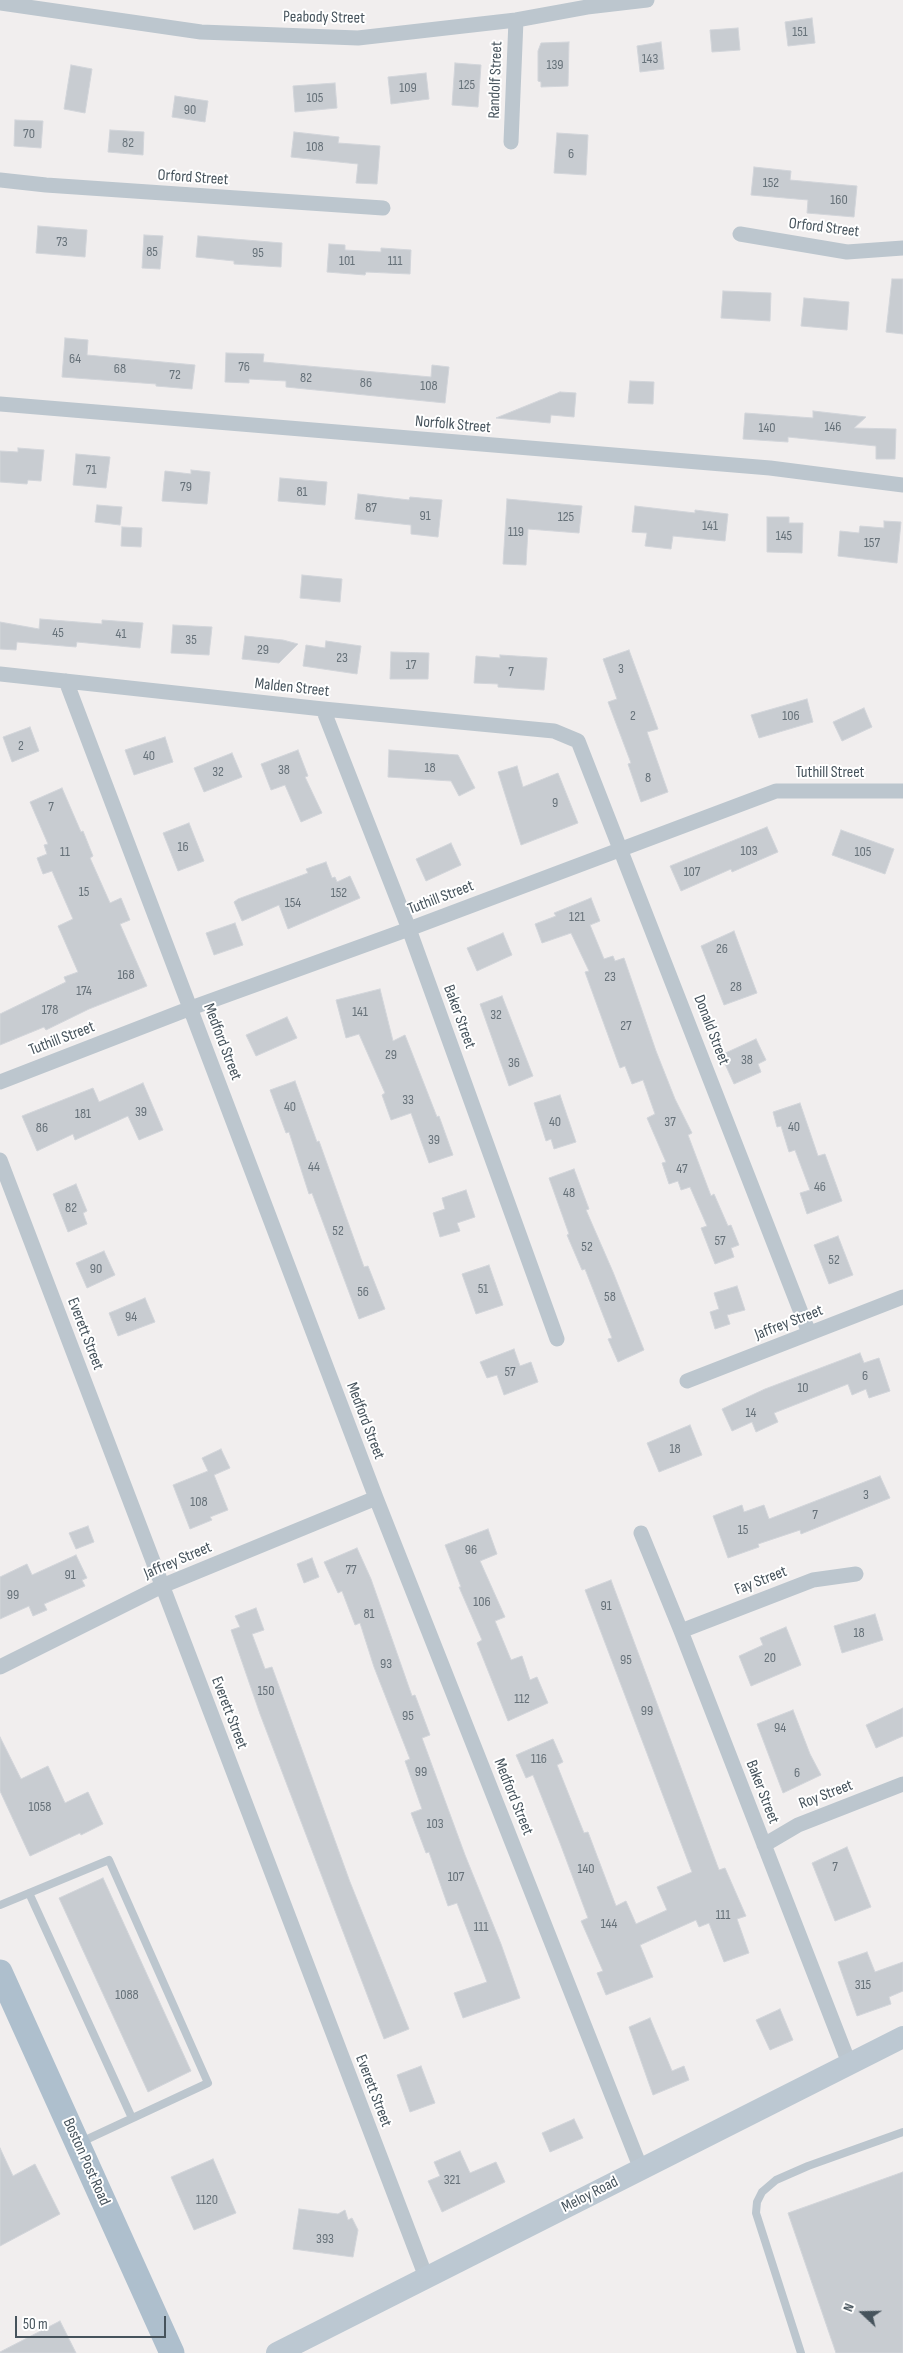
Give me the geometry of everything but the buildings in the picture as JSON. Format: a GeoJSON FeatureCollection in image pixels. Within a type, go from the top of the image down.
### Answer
{"type":"FeatureCollection","features":[{"type":"Feature","properties":{"kind":"main road","name":"Boston Post Road"},"geometry":{"type":"LineString","coordinates":[[0,1972],[172,2353]]}},
{"type":"Feature","properties":{"kind":"main road","name":"Meloy Road"},"geometry":{"type":"LineString","coordinates":[[277,2353],[903,2037]]}},
{"type":"Feature","properties":{"kind":"street","name":"Peabody Street"},"geometry":{"type":"LineString","coordinates":[[0,3],[201,32],[358,38],[516,20],[587,7],[647,0]]}},
{"type":"Feature","properties":{"kind":"street","name":"Randolf Street"},"geometry":{"type":"LineString","coordinates":[[511,142],[516,20]]}},
{"type":"Feature","properties":{"kind":"street","name":"Orford Street"},"geometry":{"type":"LineString","coordinates":[[0,180],[46,185],[383,208]]}},
{"type":"Feature","properties":{"kind":"street","name":"Orford Street"},"geometry":{"type":"LineString","coordinates":[[740,234],[846,252],[903,248]]}},
{"type":"Feature","properties":{"kind":"street","name":"Norfolk Street"},"geometry":{"type":"LineString","coordinates":[[0,404],[760,468],[903,485]]}},
{"type":"Feature","properties":{"kind":"street","name":"Malden Street"},"geometry":{"type":"LineString","coordinates":[[0,674],[323,709],[554,731],[578,741]]}},
{"type":"Feature","properties":{"kind":"street","name":"Medford Street"},"geometry":{"type":"LineString","coordinates":[[66,681],[376,1498],[641,2169]]}},
{"type":"Feature","properties":{"kind":"street","name":"Baker Street"},"geometry":{"type":"LineString","coordinates":[[323,709],[409,929],[557,1339]]}},
{"type":"Feature","properties":{"kind":"street","name":"Donald Street"},"geometry":{"type":"LineString","coordinates":[[578,741],[809,1333]]}},
{"type":"Feature","properties":{"kind":"street","name":"Tuthill Street"},"geometry":{"type":"LineString","coordinates":[[0,1082],[191,1008],[409,929],[776,791],[903,791]]}},
{"type":"Feature","properties":{"kind":"street","name":"Everett Street"},"geometry":{"type":"LineString","coordinates":[[0,1160],[426,2277]]}},
{"type":"Feature","properties":{"kind":"street","name":"Jaffrey Street"},"geometry":{"type":"LineString","coordinates":[[687,1381],[903,1297]]}},
{"type":"Feature","properties":{"kind":"street","name":"Jaffrey Street"},"geometry":{"type":"LineString","coordinates":[[0,1668],[162,1586],[376,1498]]}},
{"type":"Feature","properties":{"kind":"street","name":"Baker Street"},"geometry":{"type":"LineString","coordinates":[[641,1533],[849,2063]]}},
{"type":"Feature","properties":{"kind":"street","name":"Fay Street"},"geometry":{"type":"LineString","coordinates":[[681,1631],[813,1580],[856,1574]]}},
{"type":"Feature","properties":{"kind":"street","name":"Roy Street"},"geometry":{"type":"LineString","coordinates":[[764,1845],[798,1825],[903,1784]]}},
{"type":"Feature","properties":{"kind":"lane"},"geometry":{"type":"LineString","coordinates":[[0,1905],[109,1860],[208,2082],[78,2144]]}},
{"type":"Feature","properties":{"kind":"lane"},"geometry":{"type":"LineString","coordinates":[[29,1893],[132,2118]]}},
{"type":"Feature","properties":{"kind":"lane"},"geometry":{"type":"LineString","coordinates":[[801,2353],[756,2213],[757,2202],[762,2192],[776,2180],[808,2166],[903,2132]]}}]}
